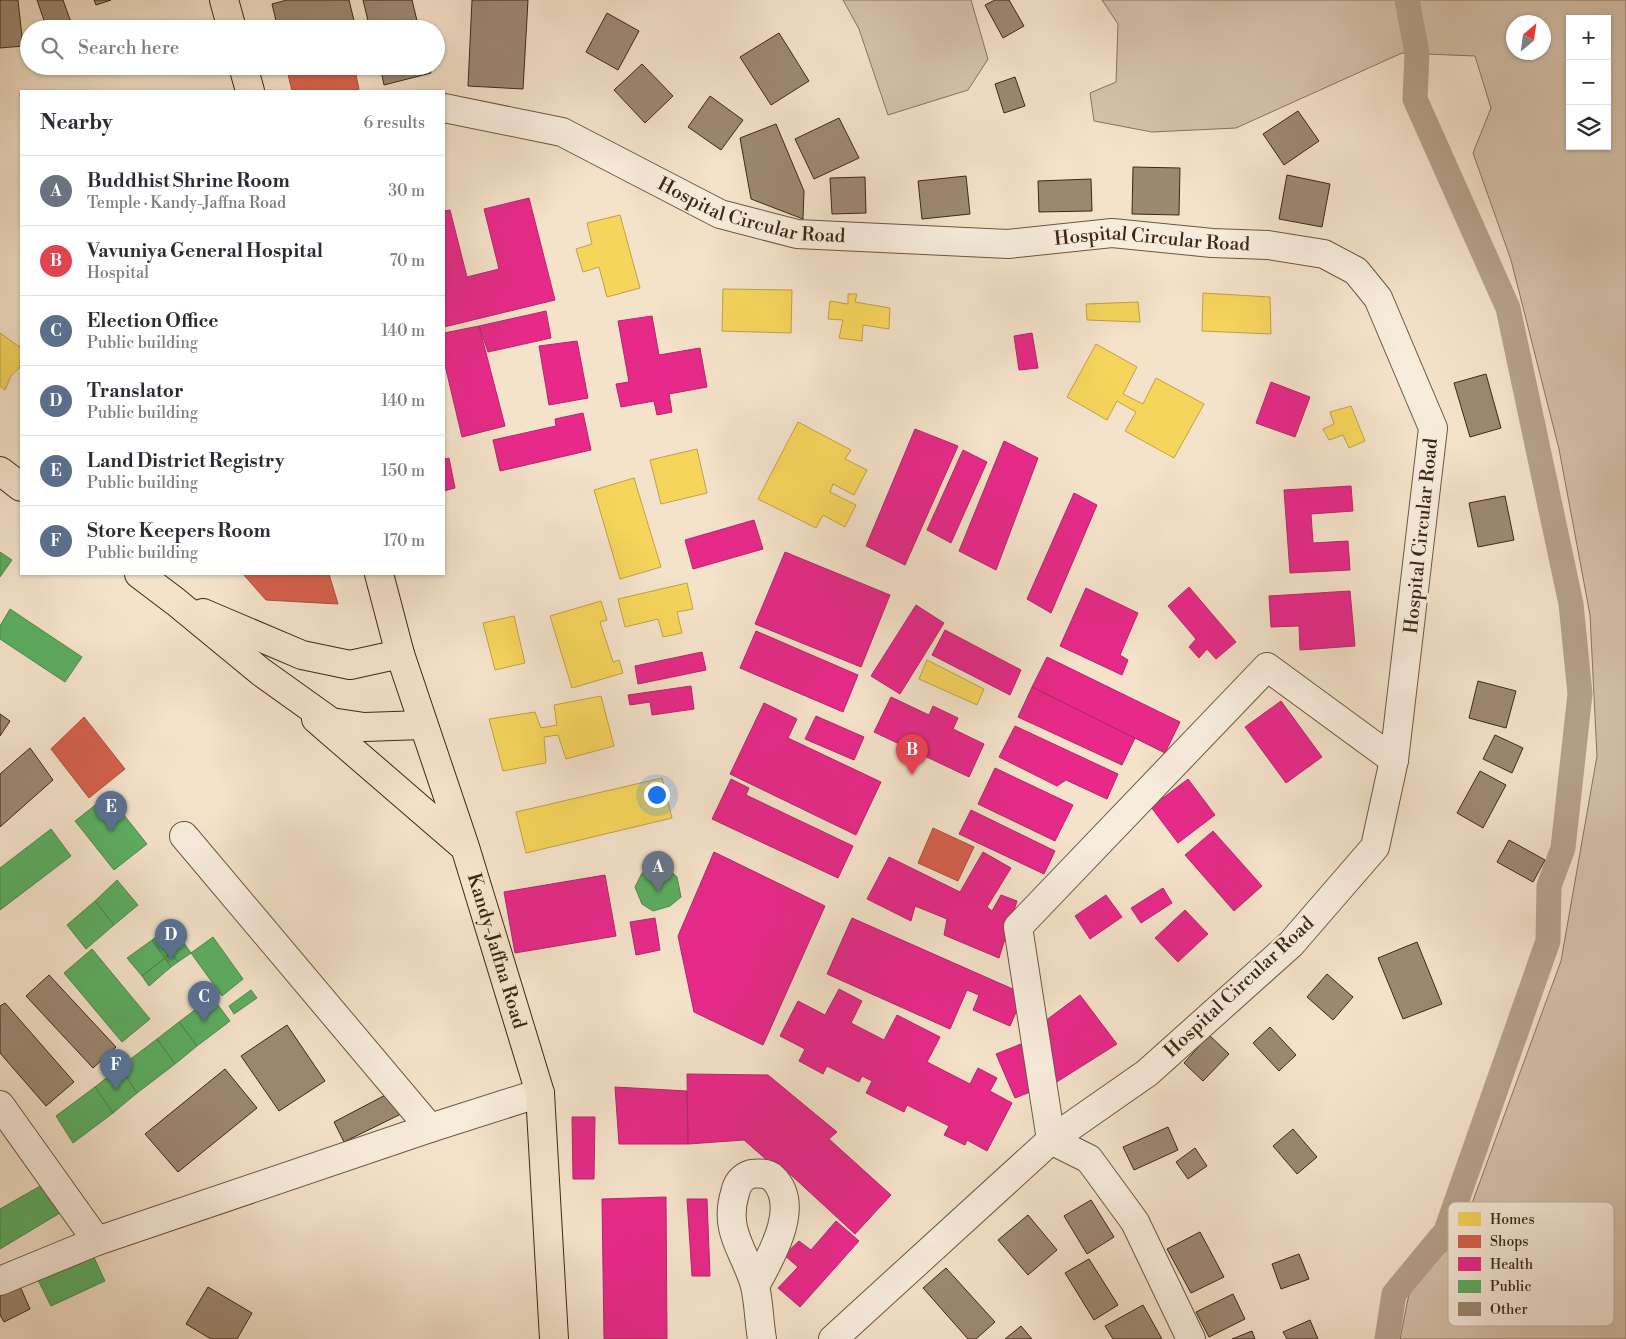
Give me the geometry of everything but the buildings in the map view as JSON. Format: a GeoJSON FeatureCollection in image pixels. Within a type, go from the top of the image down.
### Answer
{"type":"FeatureCollection","features":[{"type":"Feature","properties":{"kind":"highway"},"geometry":{"type":"LineString","coordinates":[[224,0],[230,20]]}},
{"type":"Feature","properties":{"kind":"highway"},"geometry":{"type":"LineString","coordinates":[[246,75],[250,90]]}},
{"type":"Feature","properties":{"kind":"highway"},"geometry":{"type":"LineString","coordinates":[[0,471],[20,486]]}},
{"type":"Feature","properties":{"kind":"highway"},"geometry":{"type":"LineString","coordinates":[[139,575],[176,602],[261,672],[464,847]]}},
{"type":"Feature","properties":{"kind":"highway","name":"Kandy-Jaffna Road"},"geometry":{"type":"LineString","coordinates":[[379,575],[400,654],[464,847],[540,1093],[554,1339]]}},
{"type":"Feature","properties":{"kind":"highway"},"geometry":{"type":"LineString","coordinates":[[176,602],[302,655],[350,665],[400,654]]}},
{"type":"Feature","properties":{"kind":"highway"},"geometry":{"type":"LineString","coordinates":[[261,672],[331,722],[364,727],[423,725]]}},
{"type":"Feature","properties":{"kind":"street","name":"Hospital Circular Road"},"geometry":{"type":"LineString","coordinates":[[445,108],[562,132],[720,214],[797,234],[1008,244],[1112,233],[1277,247],[1324,254],[1356,271],[1378,298],[1433,428],[1394,760],[1375,847],[1291,944],[1147,1073],[1051,1140],[833,1339]]}},
{"type":"Feature","properties":{"kind":"street"},"geometry":{"type":"LineString","coordinates":[[1191,1339],[1135,1222],[1089,1159],[1051,1140],[1018,927],[1267,668],[1394,760]]}},
{"type":"Feature","properties":{"kind":"street"},"geometry":{"type":"LineString","coordinates":[[184,836],[430,1128]]}},
{"type":"Feature","properties":{"kind":"street"},"geometry":{"type":"LineString","coordinates":[[0,1281],[97,1241],[430,1128],[540,1093]]}},
{"type":"Feature","properties":{"kind":"street"},"geometry":{"type":"LineString","coordinates":[[0,1105],[97,1241]]}},
{"type":"Feature","properties":{"kind":"street"},"geometry":{"type":"LineString","coordinates":[[755,1286],[762,1339]]}},
{"type":"Feature","properties":{"kind":"shaded area"},"geometry":{"type":"Polygon","coordinates":[[[843,0],[971,0],[988,59],[968,90],[888,115],[859,29],[843,0]]]}},
{"type":"Feature","properties":{"kind":"shaded area"},"geometry":{"type":"Polygon","coordinates":[[[1102,0],[1626,0],[1626,1339],[1400,1339],[1410,1289],[1448,1249],[1448,1326],[1614,1326],[1614,1202],[1472,1202],[1561,961],[1597,756],[1590,615],[1559,449],[1511,260],[1473,153],[1491,108],[1475,56],[1402,53],[1236,128],[1152,132],[1094,121],[1090,93],[1116,82],[1118,24],[1102,0]]]}},
{"type":"Feature","properties":{"kind":"waterway"},"geometry":{"type":"LineString","coordinates":[[1407,0],[1417,53],[1415,99],[1508,308],[1571,604],[1580,694],[1563,848],[1549,886],[1548,941],[1456,1202]]}},
{"type":"Feature","properties":{"kind":"waterway"},"geometry":{"type":"LineString","coordinates":[[1387,1339],[1394,1294],[1446,1231],[1448,1225]]}},
{"type":"Feature","properties":{"kind":"place","name":"Vavuniya General Hospital"},"geometry":{"type":"Point","coordinates":[912,775]}},
{"type":"Feature","properties":{"kind":"place","name":"Land District Registry"},"geometry":{"type":"Point","coordinates":[111,832]}},
{"type":"Feature","properties":{"kind":"place","name":"Buddhist Shrine Room"},"geometry":{"type":"Point","coordinates":[658,892]}},
{"type":"Feature","properties":{"kind":"place","name":"Translator"},"geometry":{"type":"Point","coordinates":[171,960]}},
{"type":"Feature","properties":{"kind":"place","name":"Election Office"},"geometry":{"type":"Point","coordinates":[204,1022]}},
{"type":"Feature","properties":{"kind":"place","name":"Store Keepers Room"},"geometry":{"type":"Point","coordinates":[116,1090]}}]}
